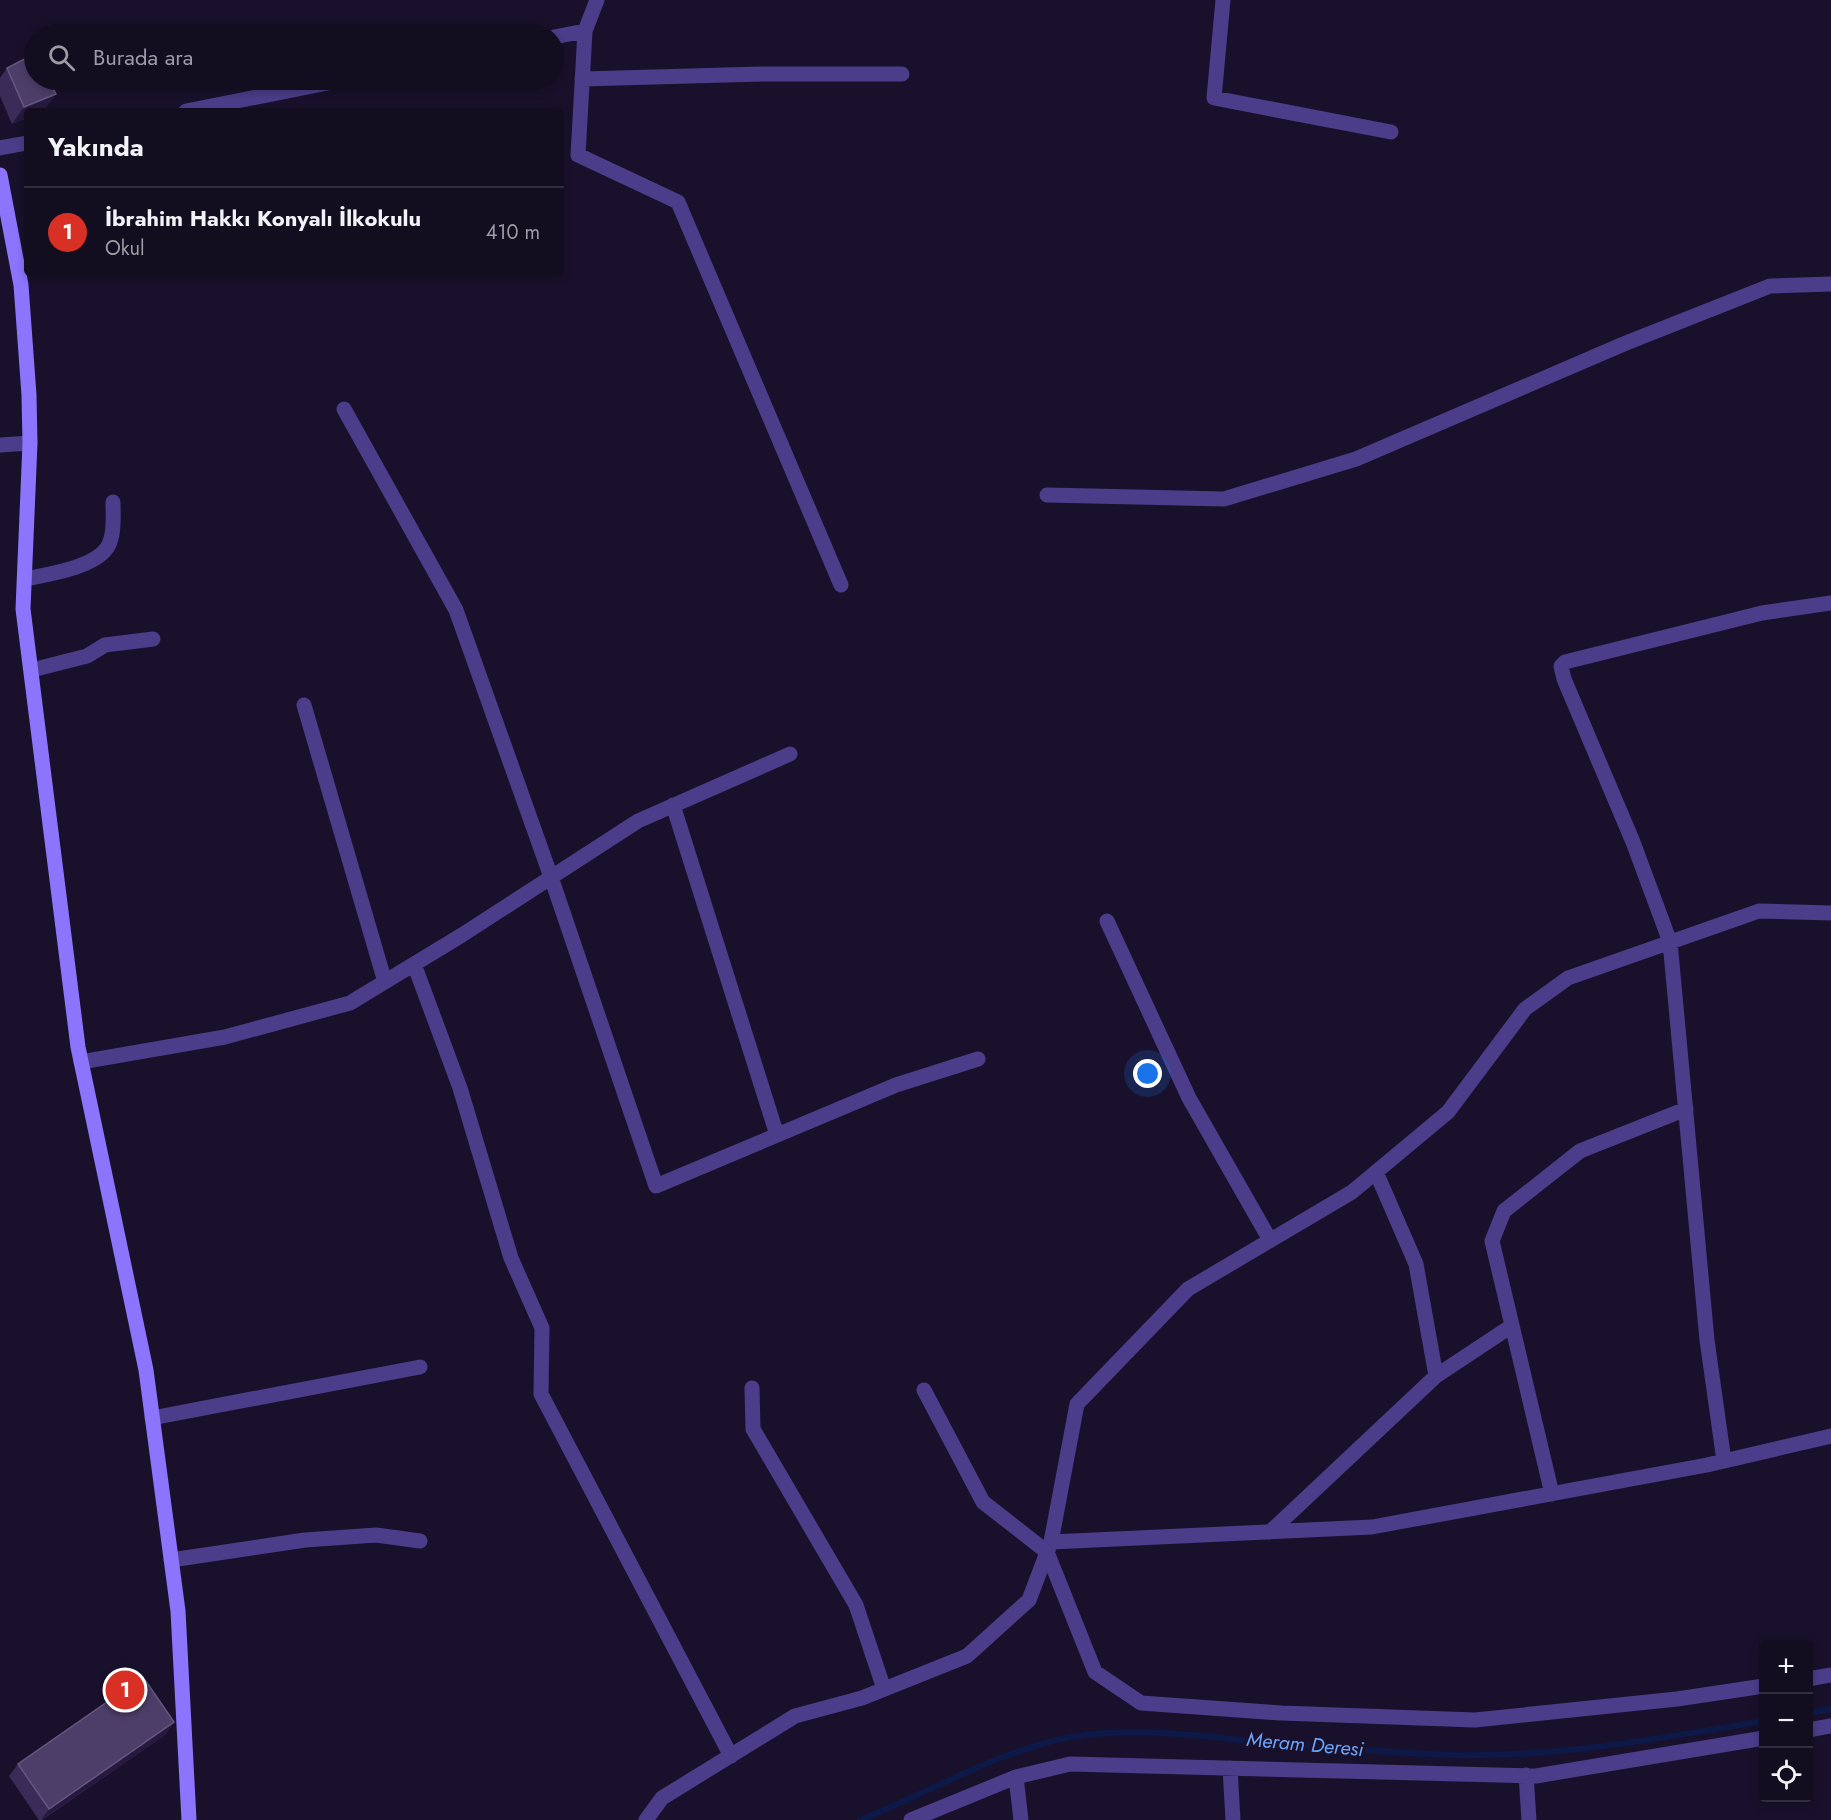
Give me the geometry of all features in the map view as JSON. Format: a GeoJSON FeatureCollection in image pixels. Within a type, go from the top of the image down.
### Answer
{"type":"FeatureCollection","features":[{"type":"Feature","properties":{"kind":"street"},"geometry":{"type":"LineString","coordinates":[[597,0],[585,31],[578,155],[678,202],[841,585]]}},
{"type":"Feature","properties":{"kind":"street"},"geometry":{"type":"LineString","coordinates":[[1223,0],[1214,98],[1391,132]]}},
{"type":"Feature","properties":{"kind":"street"},"geometry":{"type":"LineString","coordinates":[[564,35],[585,31]]}},
{"type":"Feature","properties":{"kind":"street"},"geometry":{"type":"LineString","coordinates":[[582,79],[761,74],[902,74]]}},
{"type":"Feature","properties":{"kind":"street"},"geometry":{"type":"LineString","coordinates":[[201,108],[292,90]]}},
{"type":"Feature","properties":{"kind":"street"},"geometry":{"type":"LineString","coordinates":[[0,148],[24,144]]}},
{"type":"Feature","properties":{"kind":"street"},"geometry":{"type":"LineString","coordinates":[[0,176],[21,285],[30,443],[23,609],[81,1062],[146,1370],[178,1611],[189,1820]]}},
{"type":"Feature","properties":{"kind":"street"},"geometry":{"type":"LineString","coordinates":[[1047,495],[1224,499],[1356,459],[1626,343],[1770,286],[1831,284]]}},
{"type":"Feature","properties":{"kind":"street"},"geometry":{"type":"LineString","coordinates":[[344,410],[456,610],[552,877],[656,1186],[896,1085],[978,1059]]}},
{"type":"Feature","properties":{"kind":"street"},"geometry":{"type":"LineString","coordinates":[[0,445],[30,443]]}},
{"type":"Feature","properties":{"kind":"street"},"geometry":{"type":"LineString","coordinates":[[25,579],[84,565],[107,548],[111,536],[113,502]]}},
{"type":"Feature","properties":{"kind":"street"},"geometry":{"type":"LineString","coordinates":[[1724,1461],[1707,1340],[1670,942],[1633,842],[1564,679],[1562,666],[1565,662],[1762,613],[1831,603]]}},
{"type":"Feature","properties":{"kind":"street"},"geometry":{"type":"LineString","coordinates":[[32,670],[87,656],[105,645],[153,639]]}},
{"type":"Feature","properties":{"kind":"street"},"geometry":{"type":"LineString","coordinates":[[304,705],[385,982]]}},
{"type":"Feature","properties":{"kind":"street"},"geometry":{"type":"LineString","coordinates":[[81,1062],[225,1038],[350,1003],[638,821],[790,754]]}},
{"type":"Feature","properties":{"kind":"street"},"geometry":{"type":"LineString","coordinates":[[673,806],[777,1135]]}},
{"type":"Feature","properties":{"kind":"street"},"geometry":{"type":"LineString","coordinates":[[646,1820],[662,1798],[795,1716],[884,1689],[967,1656],[1029,1600],[1049,1547],[1077,1404],[1188,1289],[1352,1192],[1448,1112],[1525,1009],[1568,978],[1759,911],[1831,913]]}},
{"type":"Feature","properties":{"kind":"street"},"geometry":{"type":"LineString","coordinates":[[1107,921],[1189,1098],[1270,1240]]}},
{"type":"Feature","properties":{"kind":"street"},"geometry":{"type":"LineString","coordinates":[[414,964],[460,1088],[510,1258],[542,1328],[541,1394],[730,1756]]}},
{"type":"Feature","properties":{"kind":"street"},"geometry":{"type":"LineString","coordinates":[[1552,1494],[1510,1327],[1492,1241],[1504,1211],[1580,1151],[1686,1109]]}},
{"type":"Feature","properties":{"kind":"street"},"geometry":{"type":"LineString","coordinates":[[1376,1172],[1416,1264],[1436,1376]]}},
{"type":"Feature","properties":{"kind":"street"},"geometry":{"type":"LineString","coordinates":[[1270,1532],[1436,1376],[1510,1327]]}},
{"type":"Feature","properties":{"kind":"street"},"geometry":{"type":"LineString","coordinates":[[152,1418],[420,1367]]}},
{"type":"Feature","properties":{"kind":"street"},"geometry":{"type":"LineString","coordinates":[[752,1388],[753,1429],[856,1605],[884,1689]]}},
{"type":"Feature","properties":{"kind":"street"},"geometry":{"type":"LineString","coordinates":[[924,1390],[983,1502],[1049,1547],[1095,1672],[1141,1703],[1281,1713],[1475,1720],[1677,1699],[1759,1687]]}},
{"type":"Feature","properties":{"kind":"street"},"geometry":{"type":"LineString","coordinates":[[1049,1547],[1372,1527],[1724,1461],[1831,1436]]}},
{"type":"Feature","properties":{"kind":"street"},"geometry":{"type":"LineString","coordinates":[[171,1560],[305,1540],[376,1535],[420,1541]]}},
{"type":"Feature","properties":{"kind":"street"},"geometry":{"type":"LineString","coordinates":[[1813,1678],[1831,1676]]}},
{"type":"Feature","properties":{"kind":"street"},"geometry":{"type":"LineString","coordinates":[[1813,1729],[1831,1726]]}},
{"type":"Feature","properties":{"kind":"street"},"geometry":{"type":"LineString","coordinates":[[911,1820],[1016,1777],[1070,1764],[1526,1775],[1759,1739]]}},
{"type":"Feature","properties":{"kind":"street"},"geometry":{"type":"LineString","coordinates":[[1230,1768],[1233,1820]]}},
{"type":"Feature","properties":{"kind":"street"},"geometry":{"type":"LineString","coordinates":[[1526,1775],[1529,1820]]}},
{"type":"Feature","properties":{"kind":"street"},"geometry":{"type":"LineString","coordinates":[[1016,1777],[1021,1820]]}},
{"type":"Feature","properties":{"kind":"building"},"geometry":{"type":"Polygon","coordinates":[[[24,59],[24,90],[54,90],[56,94],[24,107],[7,68],[24,59]]]}},
{"type":"Feature","properties":{"kind":"building"},"geometry":{"type":"Polygon","coordinates":[[[143,1677],[174,1722],[49,1809],[18,1764],[143,1677]]]}},
{"type":"Feature","properties":{"kind":"waterway","name":"Meram Deresi"},"geometry":{"type":"LineString","coordinates":[[1813,1712],[1831,1709]]}},
{"type":"Feature","properties":{"kind":"waterway","name":"Meram Deresi"},"geometry":{"type":"LineString","coordinates":[[860,1820],[1016,1752],[1043,1743],[1094,1734],[1161,1733],[1375,1751],[1489,1755],[1608,1746],[1759,1722]]}},
{"type":"Feature","properties":{"kind":"place","name":"İbrahim Hakkı Konyalı İlkokulu"},"geometry":{"type":"Point","coordinates":[125,1690]}}]}
